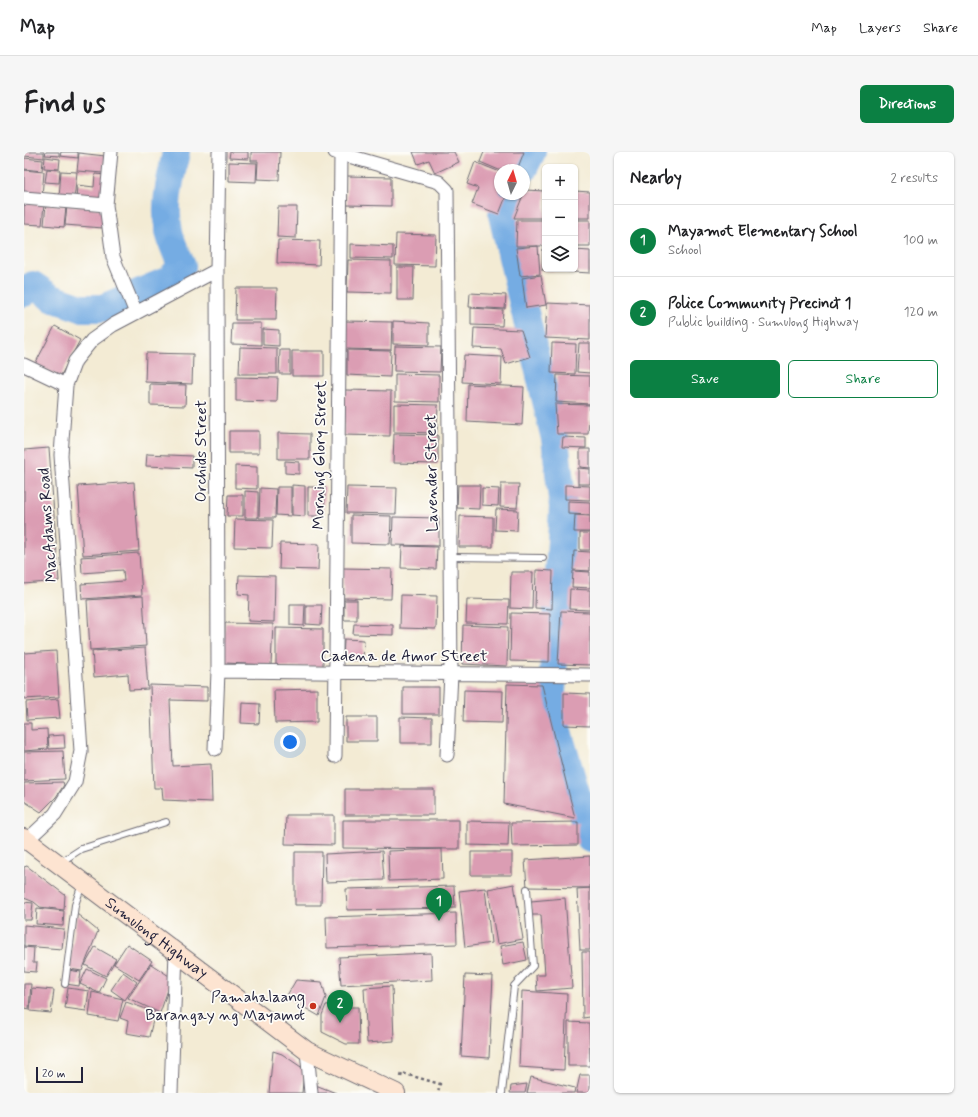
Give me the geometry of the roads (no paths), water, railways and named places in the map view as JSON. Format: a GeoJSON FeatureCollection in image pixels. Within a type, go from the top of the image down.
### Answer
{"type":"FeatureCollection","features":[{"type":"Feature","properties":{"kind":"main road","name":"Sumulong Highway"},"geometry":{"type":"LineString","coordinates":[[25,841],[176,951],[307,1051],[396,1093]]}},
{"type":"Feature","properties":{"kind":"street"},"geometry":{"type":"LineString","coordinates":[[111,152],[106,205],[113,257],[131,302]]}},
{"type":"Feature","properties":{"kind":"street","name":"Orchids Street"},"geometry":{"type":"LineString","coordinates":[[215,749],[218,671],[217,270],[219,152]]}},
{"type":"Feature","properties":{"kind":"street","name":"Lavender Street"},"geometry":{"type":"LineString","coordinates":[[338,153],[434,180],[443,184],[447,190],[451,674],[447,755]]}},
{"type":"Feature","properties":{"kind":"street","name":"Morning Glory Street"},"geometry":{"type":"LineString","coordinates":[[335,756],[334,673],[338,153]]}},
{"type":"Feature","properties":{"kind":"street"},"geometry":{"type":"LineString","coordinates":[[24,198],[106,205]]}},
{"type":"Feature","properties":{"kind":"street","name":"MacAdams Road"},"geometry":{"type":"LineString","coordinates":[[25,841],[56,814],[75,782],[81,751],[61,455],[66,385],[76,361],[92,340],[131,302],[217,270]]}},
{"type":"Feature","properties":{"kind":"street"},"geometry":{"type":"LineString","coordinates":[[24,365],[66,385]]}},
{"type":"Feature","properties":{"kind":"street","name":"Cadena de Amor Street"},"geometry":{"type":"LineString","coordinates":[[218,671],[590,675]]}},
{"type":"Feature","properties":{"kind":"street"},"geometry":{"type":"LineString","coordinates":[[171,1093],[176,951]]}},
{"type":"Feature","properties":{"kind":"street"},"geometry":{"type":"LineString","coordinates":[[307,1051],[311,1093]]}},
{"type":"Feature","properties":{"kind":"lane"},"geometry":{"type":"LineString","coordinates":[[450,557],[543,558]]}},
{"type":"Feature","properties":{"kind":"lane"},"geometry":{"type":"LineString","coordinates":[[58,864],[81,849],[166,822]]}},
{"type":"Feature","properties":{"kind":"lane"},"geometry":{"type":"LineString","coordinates":[[65,984],[75,905],[83,883]]}},
{"type":"Feature","properties":{"kind":"lane"},"geometry":{"type":"LineString","coordinates":[[502,1093],[514,986],[533,966],[527,889]]}},
{"type":"Feature","properties":{"kind":"waterway"},"geometry":{"type":"LineString","coordinates":[[24,293],[33,285],[52,298],[81,308],[103,308],[169,280],[182,266],[174,249],[167,221],[168,191],[176,152]]}},
{"type":"Feature","properties":{"kind":"waterway"},"geometry":{"type":"LineString","coordinates":[[526,164],[532,152]]}},
{"type":"Feature","properties":{"kind":"waterway"},"geometry":{"type":"LineString","coordinates":[[509,200],[502,215],[555,439],[563,507],[551,708],[590,839]]}},
{"type":"Feature","properties":{"kind":"place","name":"Mayamot Elementary School"},"geometry":{"type":"Point","coordinates":[439,921]}},
{"type":"Feature","properties":{"kind":"place","name":"Pamahalaang Barangay ng Mayamot"},"geometry":{"type":"Point","coordinates":[313,1006]}},
{"type":"Feature","properties":{"kind":"place","name":"Police Community Precinct 1"},"geometry":{"type":"Point","coordinates":[340,1023]}}]}
